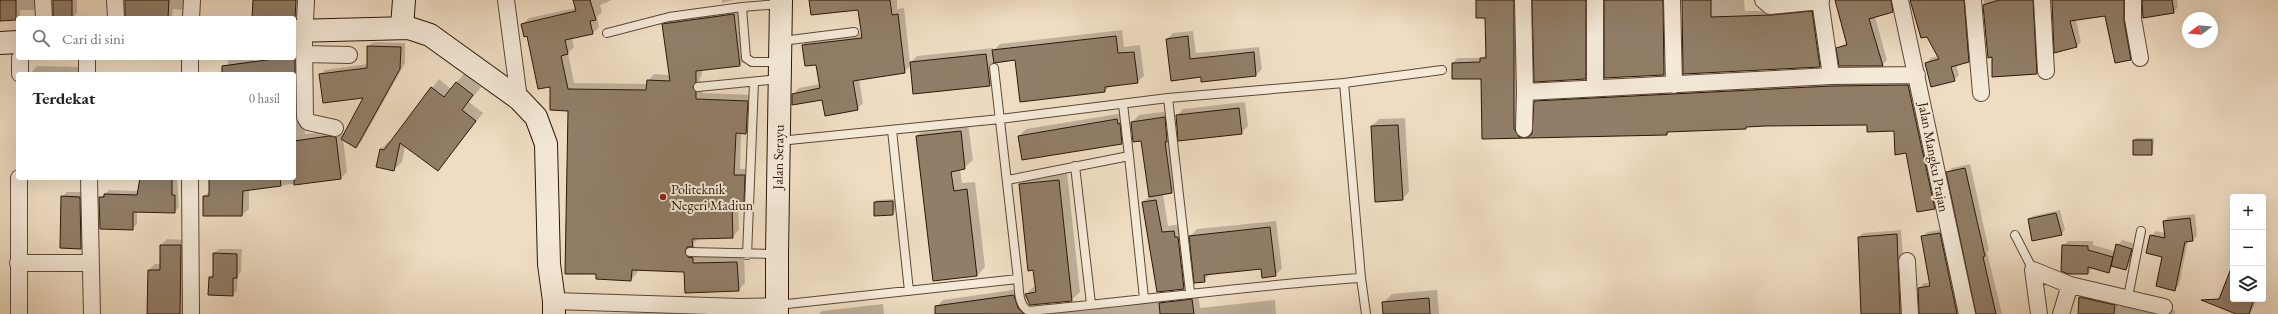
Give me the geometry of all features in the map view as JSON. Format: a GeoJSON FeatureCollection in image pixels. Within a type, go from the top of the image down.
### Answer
{"type":"FeatureCollection","features":[{"type":"Feature","properties":{"kind":"street"},"geometry":{"type":"LineString","coordinates":[[43,0],[44,16]]}},
{"type":"Feature","properties":{"kind":"street"},"geometry":{"type":"LineString","coordinates":[[115,0],[116,16]]}},
{"type":"Feature","properties":{"kind":"street"},"geometry":{"type":"LineString","coordinates":[[191,16],[192,0]]}},
{"type":"Feature","properties":{"kind":"street"},"geometry":{"type":"LineString","coordinates":[[306,0],[299,31],[304,54],[306,120],[335,128]]}},
{"type":"Feature","properties":{"kind":"street"},"geometry":{"type":"LineString","coordinates":[[404,0],[406,28]]}},
{"type":"Feature","properties":{"kind":"street"},"geometry":{"type":"LineString","coordinates":[[506,0],[519,99]]}},
{"type":"Feature","properties":{"kind":"street"},"geometry":{"type":"LineString","coordinates":[[1523,0],[1525,92],[1524,129]]}},
{"type":"Feature","properties":{"kind":"street"},"geometry":{"type":"LineString","coordinates":[[1595,0],[1595,88]]}},
{"type":"Feature","properties":{"kind":"street"},"geometry":{"type":"LineString","coordinates":[[1672,0],[1674,85]]}},
{"type":"Feature","properties":{"kind":"street"},"geometry":{"type":"LineString","coordinates":[[1763,0],[1770,6],[1821,0],[1831,76]]}},
{"type":"Feature","properties":{"kind":"street","name":"Jalan Mangku Prajan"},"geometry":{"type":"LineString","coordinates":[[1900,0],[1968,314]]}},
{"type":"Feature","properties":{"kind":"street"},"geometry":{"type":"LineString","coordinates":[[1973,0],[1981,93]]}},
{"type":"Feature","properties":{"kind":"street"},"geometry":{"type":"LineString","coordinates":[[2042,0],[2046,71]]}},
{"type":"Feature","properties":{"kind":"street"},"geometry":{"type":"LineString","coordinates":[[2133,0],[2133,19],[2140,58]]}},
{"type":"Feature","properties":{"kind":"street","name":"Jalan Serayu"},"geometry":{"type":"LineString","coordinates":[[778,310],[778,141],[781,61],[781,2]]}},
{"type":"Feature","properties":{"kind":"street"},"geometry":{"type":"LineString","coordinates":[[299,31],[406,28],[430,35],[519,99],[536,117],[546,144],[549,264],[554,307],[741,307],[778,310]]}},
{"type":"Feature","properties":{"kind":"street"},"geometry":{"type":"LineString","coordinates":[[0,44],[16,42]]}},
{"type":"Feature","properties":{"kind":"street"},"geometry":{"type":"LineString","coordinates":[[304,54],[350,55]]}},
{"type":"Feature","properties":{"kind":"street"},"geometry":{"type":"LineString","coordinates":[[20,60],[20,72]]}},
{"type":"Feature","properties":{"kind":"street"},"geometry":{"type":"LineString","coordinates":[[87,60],[87,72]]}},
{"type":"Feature","properties":{"kind":"street"},"geometry":{"type":"LineString","coordinates":[[190,60],[190,72]]}},
{"type":"Feature","properties":{"kind":"street"},"geometry":{"type":"LineString","coordinates":[[1525,92],[1831,76],[1917,76]]}},
{"type":"Feature","properties":{"kind":"street"},"geometry":{"type":"LineString","coordinates":[[19,180],[19,314]]}},
{"type":"Feature","properties":{"kind":"street"},"geometry":{"type":"LineString","coordinates":[[89,180],[92,314]]}},
{"type":"Feature","properties":{"kind":"street"},"geometry":{"type":"LineString","coordinates":[[190,180],[191,314]]}},
{"type":"Feature","properties":{"kind":"street"},"geometry":{"type":"LineString","coordinates":[[1907,261],[1910,314]]}},
{"type":"Feature","properties":{"kind":"street"},"geometry":{"type":"LineString","coordinates":[[18,263],[90,263]]}},
{"type":"Feature","properties":{"kind":"street"},"geometry":{"type":"LineString","coordinates":[[2039,314],[2033,270],[2070,285],[2164,307]]}},
{"type":"Feature","properties":{"kind":"street"},"geometry":{"type":"LineString","coordinates":[[2061,314],[2070,285]]}},
{"type":"Feature","properties":{"kind":"lane"},"geometry":{"type":"LineString","coordinates":[[607,33],[669,17],[781,2]]}},
{"type":"Feature","properties":{"kind":"lane"},"geometry":{"type":"LineString","coordinates":[[742,7],[746,58],[752,62],[781,61]]}},
{"type":"Feature","properties":{"kind":"lane"},"geometry":{"type":"LineString","coordinates":[[698,87],[754,82],[781,61],[854,32]]}},
{"type":"Feature","properties":{"kind":"lane"},"geometry":{"type":"LineString","coordinates":[[994,68],[1021,304],[1024,309],[1029,311],[1190,292],[1361,278]]}},
{"type":"Feature","properties":{"kind":"lane"},"geometry":{"type":"LineString","coordinates":[[778,141],[1000,119],[1168,98],[1344,83],[1442,70]]}},
{"type":"Feature","properties":{"kind":"lane"},"geometry":{"type":"LineString","coordinates":[[747,254],[754,82]]}},
{"type":"Feature","properties":{"kind":"lane"},"geometry":{"type":"LineString","coordinates":[[1344,83],[1361,278],[1366,314]]}},
{"type":"Feature","properties":{"kind":"lane"},"geometry":{"type":"LineString","coordinates":[[1168,98],[1190,292]]}},
{"type":"Feature","properties":{"kind":"lane"},"geometry":{"type":"LineString","coordinates":[[1123,104],[1144,298]]}},
{"type":"Feature","properties":{"kind":"lane"},"geometry":{"type":"LineString","coordinates":[[892,130],[909,291]]}},
{"type":"Feature","properties":{"kind":"lane"},"geometry":{"type":"LineString","coordinates":[[1008,180],[1129,156]]}},
{"type":"Feature","properties":{"kind":"lane"},"geometry":{"type":"LineString","coordinates":[[1075,166],[1091,304]]}},
{"type":"Feature","properties":{"kind":"lane"},"geometry":{"type":"LineString","coordinates":[[2128,298],[2141,231]]}},
{"type":"Feature","properties":{"kind":"lane"},"geometry":{"type":"LineString","coordinates":[[2015,235],[2033,270]]}},
{"type":"Feature","properties":{"kind":"lane"},"geometry":{"type":"LineString","coordinates":[[690,252],[777,254]]}},
{"type":"Feature","properties":{"kind":"lane"},"geometry":{"type":"LineString","coordinates":[[778,310],[909,291],[1018,279]]}},
{"type":"Feature","properties":{"kind":"building"},"geometry":{"type":"Polygon","coordinates":[[[0,0],[16,0],[16,20],[0,21],[0,0]]]}},
{"type":"Feature","properties":{"kind":"building"},"geometry":{"type":"Polygon","coordinates":[[[53,0],[72,0],[72,16],[53,16],[53,0]]]}},
{"type":"Feature","properties":{"kind":"building"},"geometry":{"type":"Polygon","coordinates":[[[125,0],[169,0],[168,16],[125,16],[125,0]]]}},
{"type":"Feature","properties":{"kind":"building"},"geometry":{"type":"Polygon","coordinates":[[[253,0],[296,0],[295,16],[252,16],[253,0]]]}},
{"type":"Feature","properties":{"kind":"building","name":"Politeknik Negeri Madiun"},"geometry":{"type":"Polygon","coordinates":[[[573,0],[590,0],[596,20],[590,21],[593,34],[565,40],[568,54],[561,56],[568,89],[646,90],[647,80],[670,81],[662,24],[734,14],[740,66],[696,71],[696,82],[693,87],[696,92],[696,99],[748,101],[746,134],[736,133],[734,175],[745,175],[744,204],[732,205],[733,238],[692,239],[693,247],[687,247],[685,252],[688,257],[693,258],[693,263],[737,262],[739,291],[685,293],[684,272],[632,270],[631,281],[596,279],[596,274],[565,274],[568,111],[550,110],[550,87],[538,89],[527,36],[524,37],[521,24],[576,11],[573,0]]]}},
{"type":"Feature","properties":{"kind":"building"},"geometry":{"type":"Polygon","coordinates":[[[809,0],[890,0],[892,15],[898,14],[905,73],[853,81],[858,110],[825,116],[822,100],[792,105],[792,94],[820,88],[816,65],[805,66],[802,45],[862,38],[858,10],[811,15],[809,0]]]}},
{"type":"Feature","properties":{"kind":"building"},"geometry":{"type":"Polygon","coordinates":[[[1476,0],[1514,0],[1514,129],[1519,137],[1528,137],[1532,134],[1534,101],[1831,86],[1908,85],[1935,209],[1917,212],[1906,153],[1895,155],[1894,131],[1867,132],[1867,125],[1765,126],[1746,127],[1746,129],[1667,132],[1667,135],[1482,139],[1481,79],[1452,79],[1452,63],[1480,62],[1480,58],[1486,58],[1485,18],[1476,18],[1476,0]]]}},
{"type":"Feature","properties":{"kind":"building"},"geometry":{"type":"Polygon","coordinates":[[[1532,0],[1586,0],[1586,79],[1534,82],[1532,0]]]}},
{"type":"Feature","properties":{"kind":"building"},"geometry":{"type":"Polygon","coordinates":[[[1604,0],[1663,0],[1664,75],[1604,78],[1604,0]]]}},
{"type":"Feature","properties":{"kind":"building"},"geometry":{"type":"Polygon","coordinates":[[[1682,0],[1711,0],[1711,17],[1771,15],[1812,11],[1820,67],[1683,74],[1682,0]]]}},
{"type":"Feature","properties":{"kind":"building"},"geometry":{"type":"Polygon","coordinates":[[[1835,0],[1891,0],[1893,12],[1869,19],[1883,66],[1839,66],[1836,48],[1847,45],[1835,0]]]}},
{"type":"Feature","properties":{"kind":"building"},"geometry":{"type":"Polygon","coordinates":[[[1910,0],[1964,0],[1969,62],[1951,67],[1955,81],[1931,87],[1925,63],[1939,59],[1927,37],[1921,38],[1910,0]]]}},
{"type":"Feature","properties":{"kind":"building"},"geometry":{"type":"Polygon","coordinates":[[[1999,0],[2033,0],[2037,74],[1992,77],[1992,57],[1988,58],[1983,5],[1999,0]]]}},
{"type":"Feature","properties":{"kind":"building"},"geometry":{"type":"Polygon","coordinates":[[[2052,0],[2124,0],[2124,21],[2131,60],[2115,63],[2105,16],[2070,21],[2077,47],[2054,53],[2052,0]]]}},
{"type":"Feature","properties":{"kind":"building"},"geometry":{"type":"Polygon","coordinates":[[[2142,0],[2172,0],[2174,13],[2143,18],[2142,0]]]}},
{"type":"Feature","properties":{"kind":"building"},"geometry":{"type":"Polygon","coordinates":[[[1116,36],[1118,53],[1134,52],[1138,83],[1105,87],[1105,92],[1020,102],[1015,60],[994,63],[992,50],[1116,36]]]}},
{"type":"Feature","properties":{"kind":"building"},"geometry":{"type":"Polygon","coordinates":[[[1188,36],[1190,59],[1254,52],[1256,76],[1201,82],[1201,77],[1171,81],[1166,39],[1188,36]]]}},
{"type":"Feature","properties":{"kind":"building"},"geometry":{"type":"Polygon","coordinates":[[[367,46],[401,47],[400,69],[356,148],[341,139],[363,98],[323,103],[319,74],[367,68],[367,46]]]}},
{"type":"Feature","properties":{"kind":"building"},"geometry":{"type":"Polygon","coordinates":[[[986,54],[990,86],[913,94],[910,62],[986,54]]]}},
{"type":"Feature","properties":{"kind":"building"},"geometry":{"type":"Polygon","coordinates":[[[266,60],[295,60],[295,72],[222,72],[222,66],[266,60]]]}},
{"type":"Feature","properties":{"kind":"building"},"geometry":{"type":"Polygon","coordinates":[[[456,82],[473,95],[462,110],[476,121],[438,171],[400,143],[394,171],[376,167],[380,149],[384,150],[431,87],[444,97],[456,82]]]}},
{"type":"Feature","properties":{"kind":"building"},"geometry":{"type":"Polygon","coordinates":[[[1239,108],[1242,134],[1178,141],[1176,115],[1239,108]]]}},
{"type":"Feature","properties":{"kind":"building"},"geometry":{"type":"Polygon","coordinates":[[[1165,117],[1167,142],[1165,142],[1172,193],[1149,197],[1141,141],[1133,142],[1131,122],[1165,117]]]}},
{"type":"Feature","properties":{"kind":"building"},"geometry":{"type":"Polygon","coordinates":[[[1117,119],[1118,124],[1120,123],[1122,144],[1022,160],[1018,136],[1117,119]]]}},
{"type":"Feature","properties":{"kind":"building"},"geometry":{"type":"Polygon","coordinates":[[[1398,125],[1403,200],[1375,202],[1371,126],[1398,125]]]}},
{"type":"Feature","properties":{"kind":"building"},"geometry":{"type":"Polygon","coordinates":[[[961,131],[965,169],[951,172],[954,191],[967,189],[977,276],[933,281],[916,136],[961,131]]]}},
{"type":"Feature","properties":{"kind":"building"},"geometry":{"type":"Polygon","coordinates":[[[329,136],[336,137],[341,179],[294,185],[294,180],[296,180],[296,141],[329,136]]]}},
{"type":"Feature","properties":{"kind":"building"},"geometry":{"type":"Polygon","coordinates":[[[2133,140],[2152,140],[2152,155],[2133,155],[2133,140]]]}},
{"type":"Feature","properties":{"kind":"building"},"geometry":{"type":"Polygon","coordinates":[[[1965,168],[1985,256],[1983,257],[1996,314],[1976,314],[1946,172],[1965,168]]]}},
{"type":"Feature","properties":{"kind":"building"},"geometry":{"type":"Polygon","coordinates":[[[140,180],[172,180],[172,195],[175,195],[175,213],[133,212],[133,230],[100,229],[99,197],[104,197],[104,194],[137,195],[140,180]]]}},
{"type":"Feature","properties":{"kind":"building"},"geometry":{"type":"Polygon","coordinates":[[[209,180],[280,180],[281,186],[243,191],[242,216],[203,216],[203,196],[209,196],[209,180]]]}},
{"type":"Feature","properties":{"kind":"building"},"geometry":{"type":"Polygon","coordinates":[[[1059,180],[1072,301],[1030,305],[1025,294],[1036,292],[1033,270],[1028,271],[1019,184],[1059,180]]]}},
{"type":"Feature","properties":{"kind":"building"},"geometry":{"type":"Polygon","coordinates":[[[61,196],[80,197],[81,249],[60,248],[61,196]]]}},
{"type":"Feature","properties":{"kind":"building"},"geometry":{"type":"Polygon","coordinates":[[[1156,200],[1162,232],[1174,231],[1175,237],[1178,237],[1184,289],[1157,292],[1142,202],[1156,200]]]}},
{"type":"Feature","properties":{"kind":"building"},"geometry":{"type":"Polygon","coordinates":[[[893,201],[893,215],[874,216],[874,202],[893,201]]]}},
{"type":"Feature","properties":{"kind":"building"},"geometry":{"type":"Polygon","coordinates":[[[2056,213],[2062,235],[2032,241],[2028,219],[2056,213]]]}},
{"type":"Feature","properties":{"kind":"building"},"geometry":{"type":"Polygon","coordinates":[[[2190,218],[2193,241],[2185,242],[2175,291],[2156,286],[2162,257],[2146,253],[2150,235],[2165,238],[2163,221],[2190,218]]]}},
{"type":"Feature","properties":{"kind":"building"},"geometry":{"type":"Polygon","coordinates":[[[1270,227],[1276,276],[1262,278],[1261,269],[1204,275],[1205,282],[1194,283],[1189,236],[1270,227]]]}},
{"type":"Feature","properties":{"kind":"building"},"geometry":{"type":"Polygon","coordinates":[[[1940,233],[1957,314],[1919,314],[1918,288],[1930,286],[1921,236],[1940,233]]]}},
{"type":"Feature","properties":{"kind":"building"},"geometry":{"type":"Polygon","coordinates":[[[1897,234],[1900,314],[1861,314],[1858,237],[1897,234]]]}},
{"type":"Feature","properties":{"kind":"building"},"geometry":{"type":"Polygon","coordinates":[[[2116,244],[2132,249],[2126,270],[2111,266],[2116,244]]]}},
{"type":"Feature","properties":{"kind":"building"},"geometry":{"type":"Polygon","coordinates":[[[160,245],[181,245],[180,314],[147,314],[148,270],[160,270],[160,245]]]}},
{"type":"Feature","properties":{"kind":"building"},"geometry":{"type":"Polygon","coordinates":[[[2062,245],[2088,246],[2088,250],[2113,257],[2109,273],[2088,267],[2088,274],[2068,274],[2061,271],[2062,245]]]}},
{"type":"Feature","properties":{"kind":"building"},"geometry":{"type":"Polygon","coordinates":[[[213,253],[237,254],[237,278],[233,278],[233,296],[208,295],[209,277],[213,277],[213,253]]]}},
{"type":"Feature","properties":{"kind":"building"},"geometry":{"type":"Polygon","coordinates":[[[2230,271],[2230,302],[2253,302],[2249,314],[2236,314],[2201,300],[2219,299],[2230,271]]]}},
{"type":"Feature","properties":{"kind":"building"},"geometry":{"type":"Polygon","coordinates":[[[1014,295],[1018,308],[1024,314],[935,314],[935,306],[1014,295]]]}},
{"type":"Feature","properties":{"kind":"building"},"geometry":{"type":"Polygon","coordinates":[[[2079,297],[2115,305],[2114,314],[2078,314],[2079,297]]]}},
{"type":"Feature","properties":{"kind":"building"},"geometry":{"type":"Polygon","coordinates":[[[1429,298],[1430,314],[1383,314],[1382,302],[1429,298]]]}},
{"type":"Feature","properties":{"kind":"building"},"geometry":{"type":"Polygon","coordinates":[[[1192,299],[1194,314],[1160,314],[1159,303],[1192,299]]]}},
{"type":"Feature","properties":{"kind":"place","name":"Politeknik Negeri Madiun"},"geometry":{"type":"Point","coordinates":[663,197]}}]}
